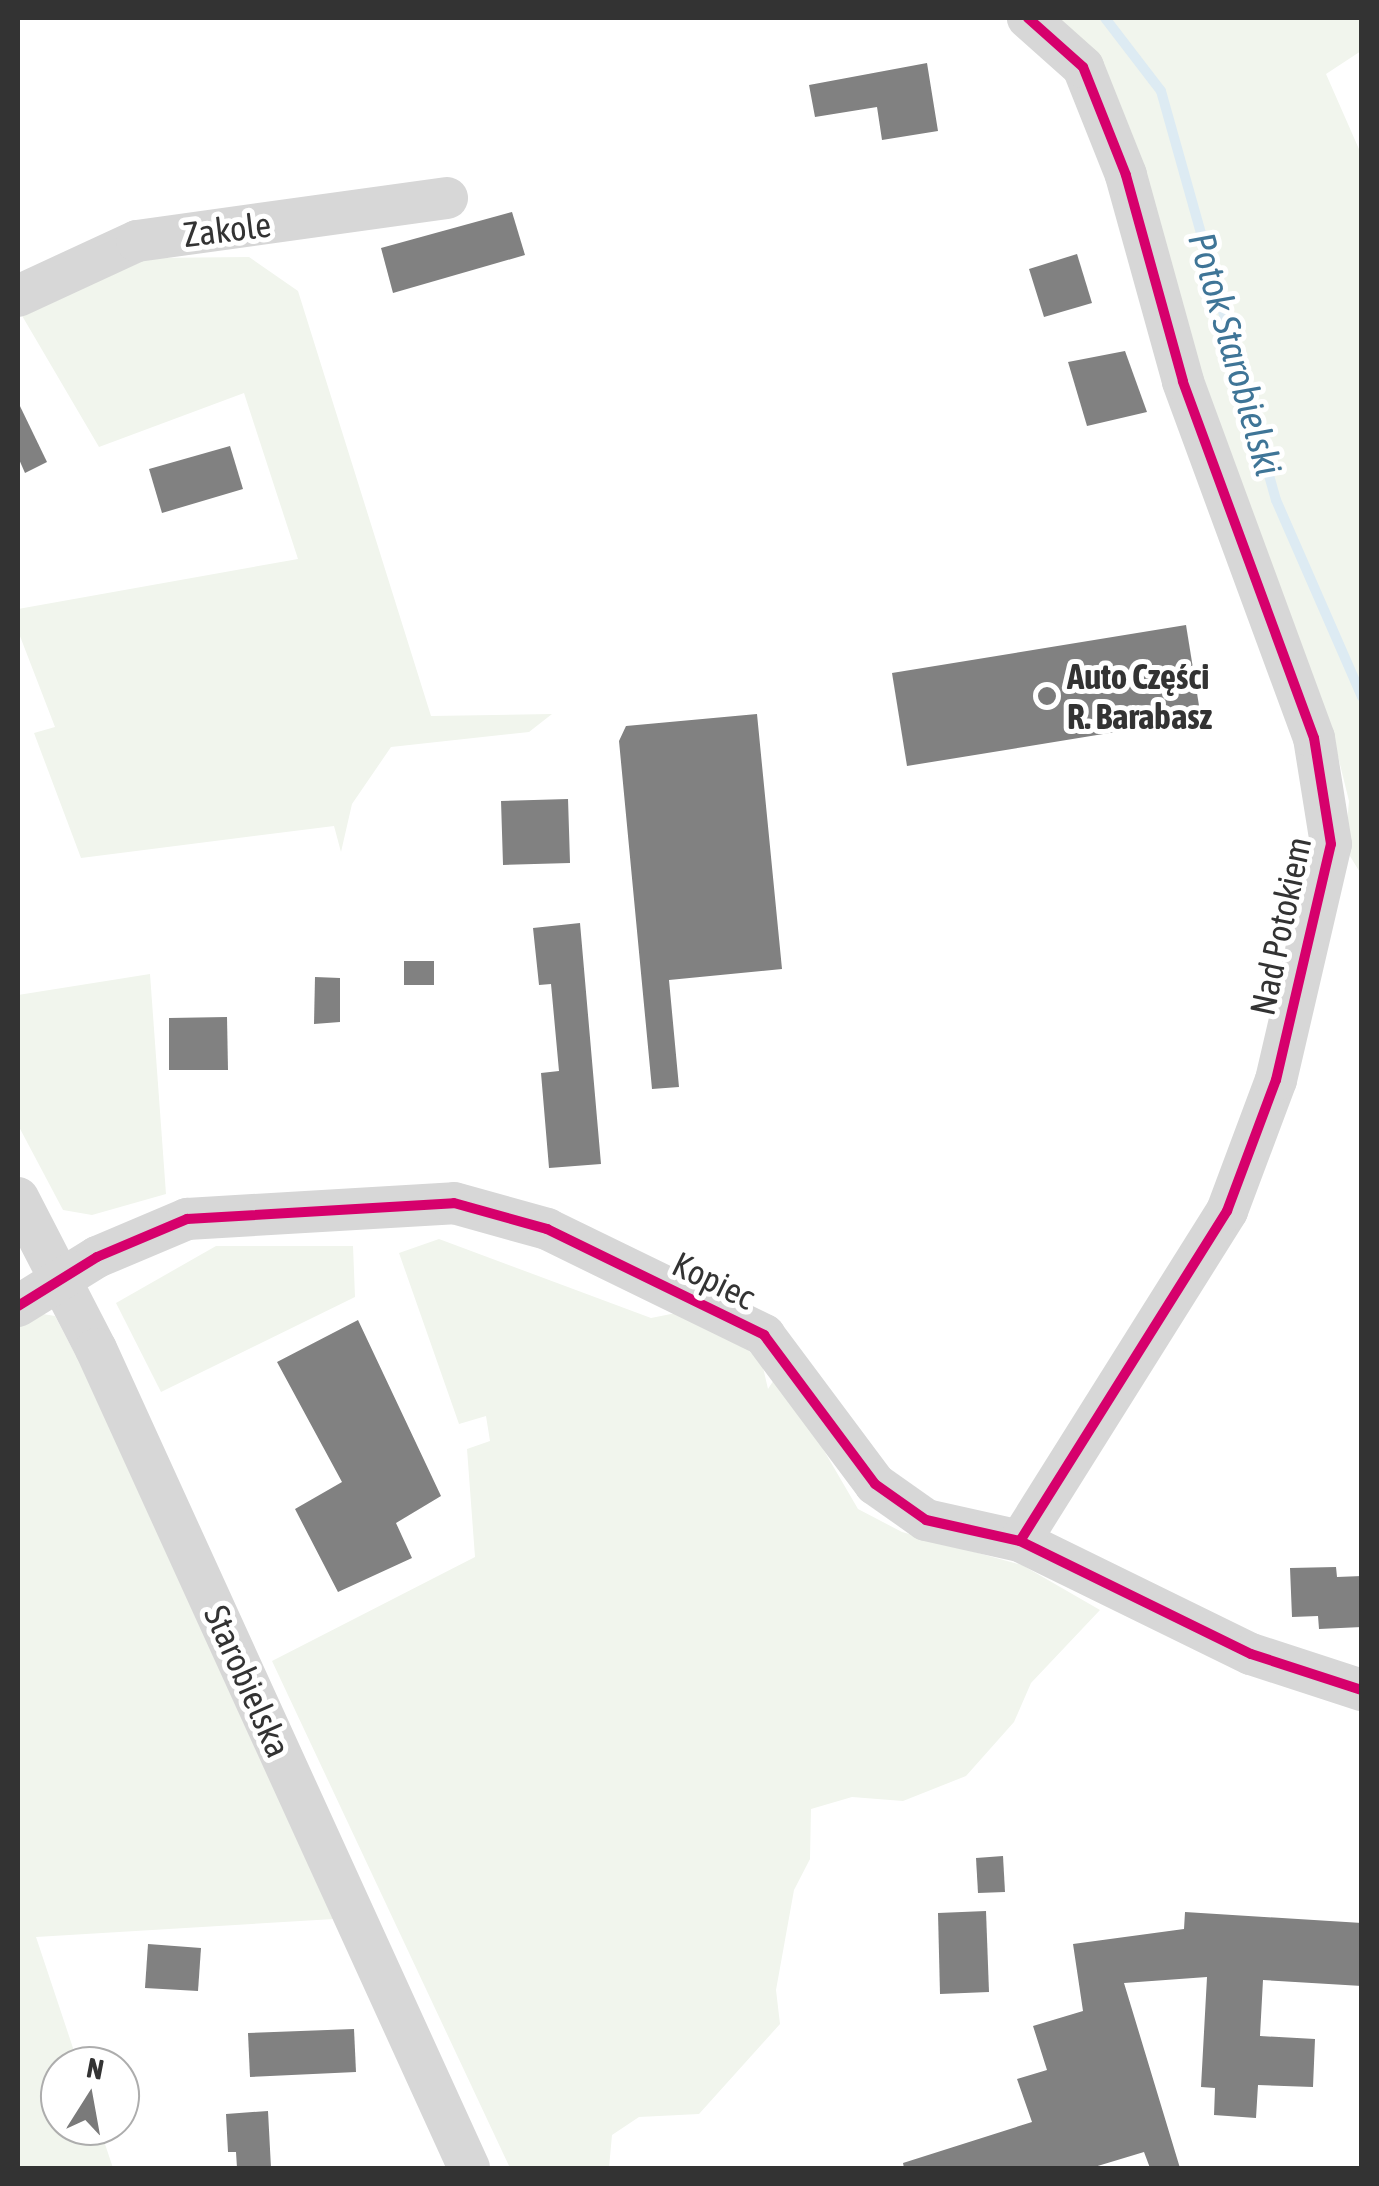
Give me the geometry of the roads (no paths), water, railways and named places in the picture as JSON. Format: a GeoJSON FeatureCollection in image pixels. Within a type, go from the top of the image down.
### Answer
{"type":"FeatureCollection","features":[{"type":"Feature","properties":{"kind":"street","name":"Nad Potokiem"},"geometry":{"type":"LineString","coordinates":[[1020,1542],[1226,1212],[1276,1080],[1331,844],[1314,738],[1183,381],[1126,175],[1082,67],[1028,18]]}},
{"type":"Feature","properties":{"kind":"street","name":"Zakole"},"geometry":{"type":"LineString","coordinates":[[18,296],[137,240],[447,198]]}},
{"type":"Feature","properties":{"kind":"street","name":"Starobielska"},"geometry":{"type":"LineString","coordinates":[[18,1198],[61,1279],[469,2168]]}},
{"type":"Feature","properties":{"kind":"street","name":"Kopiec"},"geometry":{"type":"LineString","coordinates":[[18,1306],[61,1279],[187,1219],[454,1203],[547,1229],[764,1335],[875,1484],[926,1520],[1020,1542],[1251,1654],[1362,1690]]}},
{"type":"Feature","properties":{"kind":"waterway","name":"Potok Starobielski"},"geometry":{"type":"LineString","coordinates":[[1105,18],[1161,91],[1276,500],[1362,697]]}},
{"type":"Feature","properties":{"kind":"place","name":"Auto Części R. Barabasz"},"geometry":{"type":"Point","coordinates":[1047,696]}}]}
